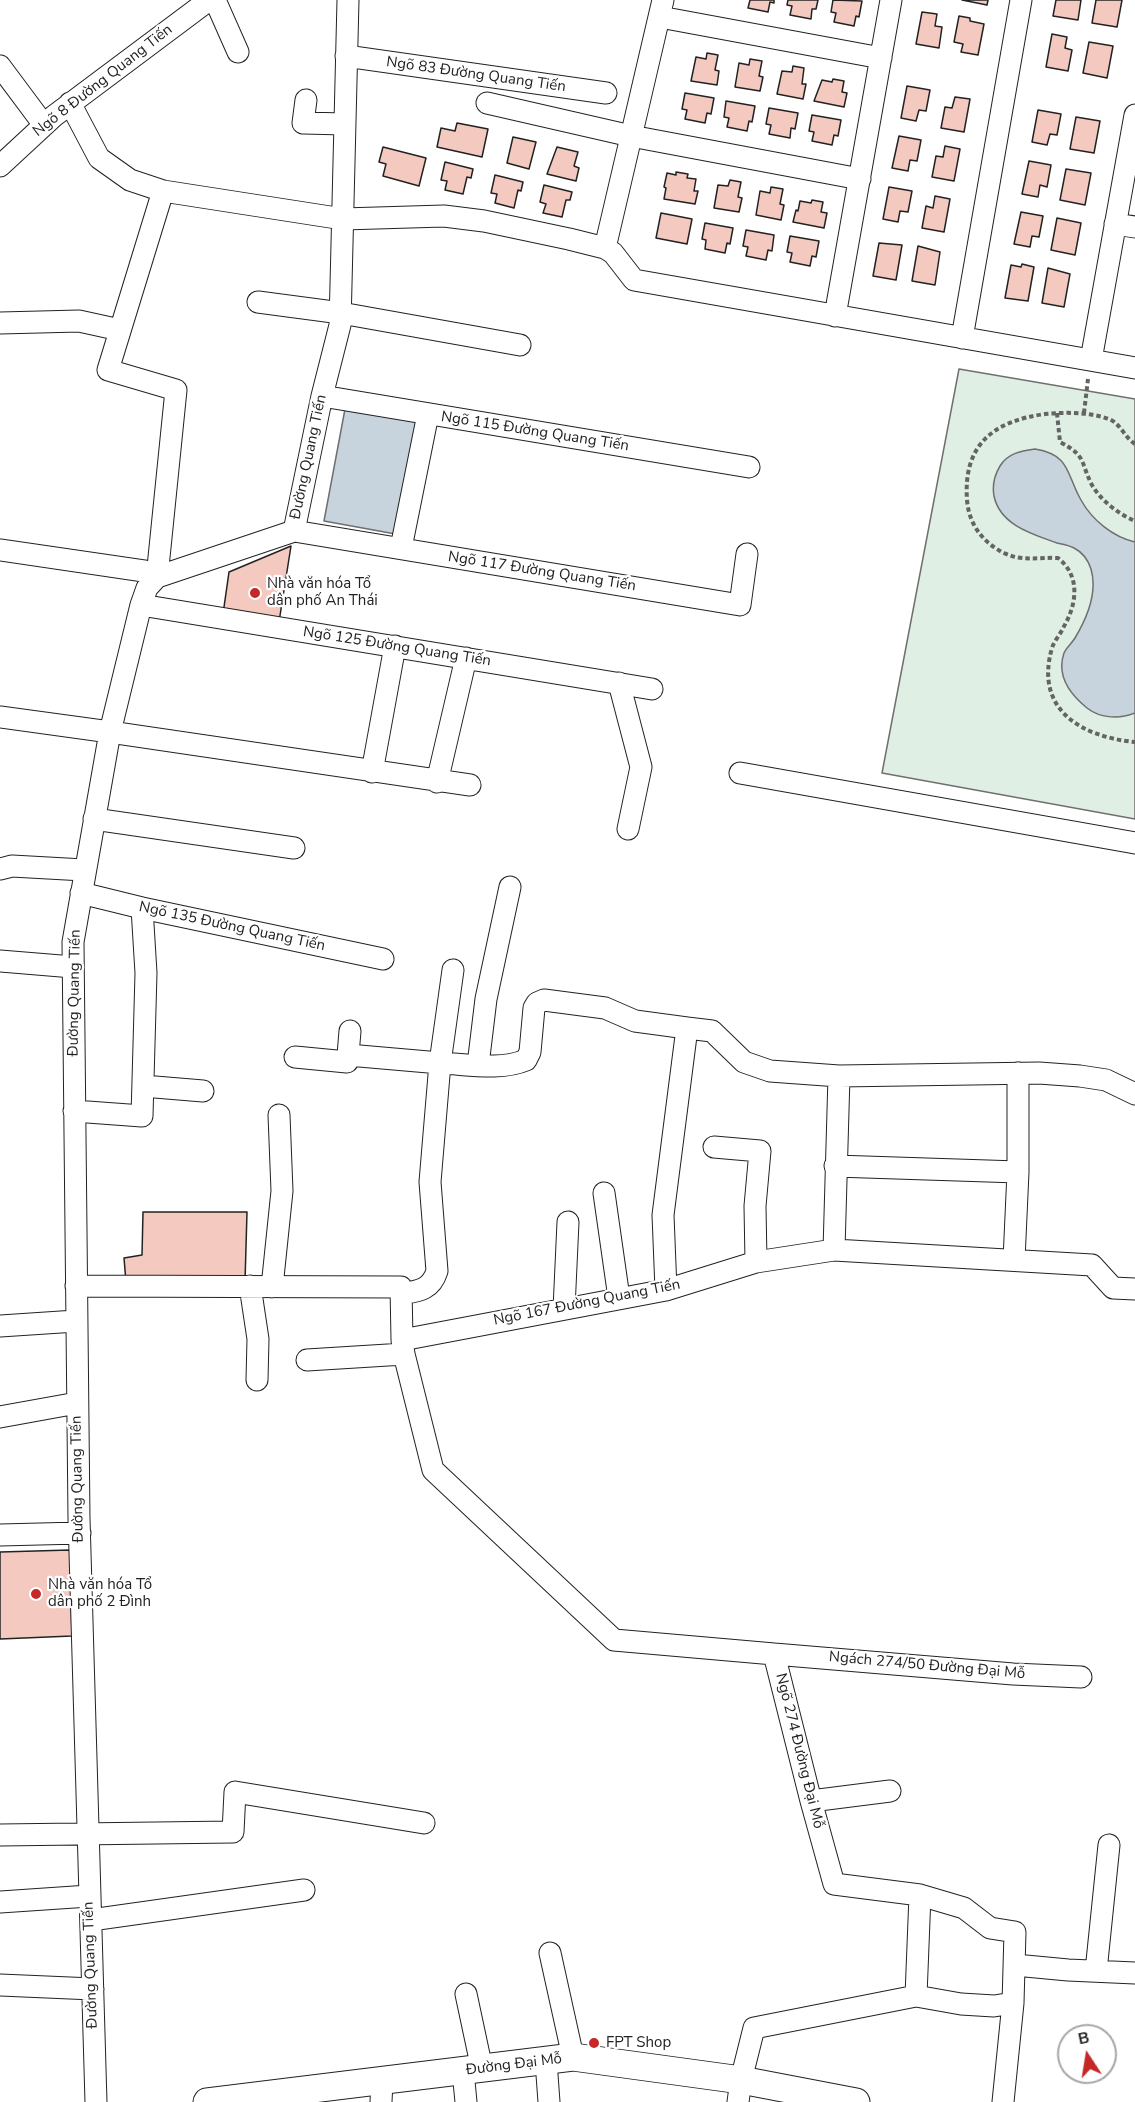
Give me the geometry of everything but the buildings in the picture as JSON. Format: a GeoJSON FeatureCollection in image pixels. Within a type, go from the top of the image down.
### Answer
{"type":"FeatureCollection","features":[{"type":"Feature","properties":{"kind":"main road","name":"Đường Đại Mỗ"},"geometry":{"type":"LineString","coordinates":[[207,2102],[381,2091],[472,2070],[573,2057],[739,2091],[856,2102]]}},
{"type":"Feature","properties":{"kind":"street","name":"Ngõ 8 Đường Quang Tiến"},"geometry":{"type":"LineString","coordinates":[[0,166],[70,104],[209,0]]}},
{"type":"Feature","properties":{"kind":"street"},"geometry":{"type":"LineString","coordinates":[[215,0],[238,52]]}},
{"type":"Feature","properties":{"kind":"street","name":"Đường Quang Tiến"},"geometry":{"type":"LineString","coordinates":[[96,2102],[88,1834],[77,1601],[80,1533],[73,942],[110,732],[141,604],[147,588],[157,576],[294,531],[321,396],[340,325],[348,0]]}},
{"type":"Feature","properties":{"kind":"street"},"geometry":{"type":"LineString","coordinates":[[835,316],[891,0]]}},
{"type":"Feature","properties":{"kind":"street"},"geometry":{"type":"LineString","coordinates":[[962,338],[1021,0]]}},
{"type":"Feature","properties":{"kind":"street"},"geometry":{"type":"LineString","coordinates":[[605,249],[662,8],[881,58]]}},
{"type":"Feature","properties":{"kind":"street","name":"Ngõ 83 Đường Quang Tiến"},"geometry":{"type":"LineString","coordinates":[[346,56],[606,93]]}},
{"type":"Feature","properties":{"kind":"street"},"geometry":{"type":"LineString","coordinates":[[0,66],[44,125]]}},
{"type":"Feature","properties":{"kind":"street"},"geometry":{"type":"LineString","coordinates":[[306,100],[303,123],[345,124]]}},
{"type":"Feature","properties":{"kind":"street"},"geometry":{"type":"LineString","coordinates":[[488,103],[631,136],[860,178]]}},
{"type":"Feature","properties":{"kind":"street"},"geometry":{"type":"LineString","coordinates":[[70,104],[99,158],[130,180],[163,191],[343,219],[444,216],[516,228],[605,249],[613,253],[634,280],[1135,368]]}},
{"type":"Feature","properties":{"kind":"street"},"geometry":{"type":"LineString","coordinates":[[1091,360],[1125,225],[1135,115]]}},
{"type":"Feature","properties":{"kind":"street"},"geometry":{"type":"LineString","coordinates":[[0,550],[144,571],[157,576],[176,390],[108,370],[163,191]]}},
{"type":"Feature","properties":{"kind":"street"},"geometry":{"type":"LineString","coordinates":[[258,302],[520,345]]}},
{"type":"Feature","properties":{"kind":"street"},"geometry":{"type":"LineString","coordinates":[[0,323],[79,321],[120,330]]}},
{"type":"Feature","properties":{"kind":"street","name":"Ngõ 115 Đường Quang Tiến"},"geometry":{"type":"LineString","coordinates":[[321,396],[749,467]]}},
{"type":"Feature","properties":{"kind":"street"},"geometry":{"type":"LineString","coordinates":[[401,548],[428,414]]}},
{"type":"Feature","properties":{"kind":"street","name":"Ngõ 117 Đường Quang Tiến"},"geometry":{"type":"LineString","coordinates":[[294,531],[740,605],[747,554]]}},
{"type":"Feature","properties":{"kind":"street","name":"Ngõ 125 Đường Quang Tiến"},"geometry":{"type":"LineString","coordinates":[[141,604],[652,689]]}},
{"type":"Feature","properties":{"kind":"street"},"geometry":{"type":"LineString","coordinates":[[372,772],[396,646]]}},
{"type":"Feature","properties":{"kind":"street"},"geometry":{"type":"LineString","coordinates":[[437,782],[466,658]]}},
{"type":"Feature","properties":{"kind":"street"},"geometry":{"type":"LineString","coordinates":[[619,683],[641,767],[628,829]]}},
{"type":"Feature","properties":{"kind":"street"},"geometry":{"type":"LineString","coordinates":[[0,717],[470,786]]}},
{"type":"Feature","properties":{"kind":"street"},"geometry":{"type":"LineString","coordinates":[[740,773],[1135,843]]}},
{"type":"Feature","properties":{"kind":"street"},"geometry":{"type":"LineString","coordinates":[[94,819],[294,848]]}},
{"type":"Feature","properties":{"kind":"street"},"geometry":{"type":"LineString","coordinates":[[0,869],[12,866],[84,870]]}},
{"type":"Feature","properties":{"kind":"street"},"geometry":{"type":"LineString","coordinates":[[478,1065],[486,999],[510,887]]}},
{"type":"Feature","properties":{"kind":"street","name":"Ngõ 135 Đường Quang Tiến"},"geometry":{"type":"LineString","coordinates":[[81,893],[383,959]]}},
{"type":"Feature","properties":{"kind":"street"},"geometry":{"type":"LineString","coordinates":[[74,1111],[142,1116],[146,973],[142,908]]}},
{"type":"Feature","properties":{"kind":"street"},"geometry":{"type":"LineString","coordinates":[[0,961],[73,967]]}},
{"type":"Feature","properties":{"kind":"street"},"geometry":{"type":"LineString","coordinates":[[401,1294],[426,1287],[433,1282],[437,1271],[430,1182],[440,1063],[453,970]]}},
{"type":"Feature","properties":{"kind":"street"},"geometry":{"type":"LineString","coordinates":[[348,1055],[440,1063],[503,1066],[517,1064],[526,1060],[530,1052],[534,1008],[537,1003],[544,1000],[604,1008],[635,1021],[712,1031],[744,1062],[770,1071],[839,1076],[1018,1073],[1080,1076],[1106,1080],[1135,1094]]}},
{"type":"Feature","properties":{"kind":"street"},"geometry":{"type":"LineString","coordinates":[[666,1290],[663,1215],[687,1028]]}},
{"type":"Feature","properties":{"kind":"street"},"geometry":{"type":"LineString","coordinates":[[295,1058],[347,1062],[350,1031]]}},
{"type":"Feature","properties":{"kind":"street"},"geometry":{"type":"LineString","coordinates":[[1014,1260],[1018,1172],[1018,1073]]}},
{"type":"Feature","properties":{"kind":"street"},"geometry":{"type":"LineString","coordinates":[[834,1250],[839,1076]]}},
{"type":"Feature","properties":{"kind":"street"},"geometry":{"type":"LineString","coordinates":[[143,1086],[202,1091]]}},
{"type":"Feature","properties":{"kind":"street"},"geometry":{"type":"LineString","coordinates":[[272,1287],[282,1191],[279,1115]]}},
{"type":"Feature","properties":{"kind":"street"},"geometry":{"type":"LineString","coordinates":[[714,1147],[760,1151],[755,1206],[756,1262]]}},
{"type":"Feature","properties":{"kind":"street"},"geometry":{"type":"LineString","coordinates":[[836,1166],[1018,1172]]}},
{"type":"Feature","properties":{"kind":"street"},"geometry":{"type":"LineString","coordinates":[[604,1193],[619,1298]]}},
{"type":"Feature","properties":{"kind":"street"},"geometry":{"type":"LineString","coordinates":[[564,1309],[568,1222]]}},
{"type":"Feature","properties":{"kind":"street","name":"Ngõ 167 Đường Quang Tiến"},"geometry":{"type":"LineString","coordinates":[[307,1360],[403,1347],[564,1309],[666,1290],[756,1262],[834,1250],[1092,1265],[1113,1288],[1135,1288]]}},
{"type":"Feature","properties":{"kind":"street"},"geometry":{"type":"LineString","coordinates":[[76,1286],[401,1287],[403,1347]]}},
{"type":"Feature","properties":{"kind":"street"},"geometry":{"type":"LineString","coordinates":[[250,1286],[258,1339],[257,1380]]}},
{"type":"Feature","properties":{"kind":"street"},"geometry":{"type":"LineString","coordinates":[[0,1326],[76,1321]]}},
{"type":"Feature","properties":{"kind":"street","name":"Ngõ 274 Đường Đại Mỗ"},"geometry":{"type":"LineString","coordinates":[[403,1347],[433,1470],[614,1640],[774,1654],[834,1884],[920,1895],[964,1908],[990,1928],[1015,1932],[1013,2003],[1003,2102]]}},
{"type":"Feature","properties":{"kind":"street"},"geometry":{"type":"LineString","coordinates":[[0,1417],[77,1402]]}},
{"type":"Feature","properties":{"kind":"street"},"geometry":{"type":"LineString","coordinates":[[0,1535],[80,1533]]}},
{"type":"Feature","properties":{"kind":"street","name":"Ngách 274/50 Đường Đại Mỗ"},"geometry":{"type":"LineString","coordinates":[[774,1654],[1013,1674],[1081,1677]]}},
{"type":"Feature","properties":{"kind":"street"},"geometry":{"type":"LineString","coordinates":[[811,1801],[890,1791]]}},
{"type":"Feature","properties":{"kind":"street"},"geometry":{"type":"LineString","coordinates":[[0,1835],[233,1832],[235,1792],[424,1823]]}},
{"type":"Feature","properties":{"kind":"street"},"geometry":{"type":"LineString","coordinates":[[1095,1971],[1109,1845]]}},
{"type":"Feature","properties":{"kind":"street"},"geometry":{"type":"LineString","coordinates":[[91,1920],[304,1890]]}},
{"type":"Feature","properties":{"kind":"street"},"geometry":{"type":"LineString","coordinates":[[916,1996],[920,1895]]}},
{"type":"Feature","properties":{"kind":"street"},"geometry":{"type":"LineString","coordinates":[[0,1902],[89,1896]]}},
{"type":"Feature","properties":{"kind":"street"},"geometry":{"type":"LineString","coordinates":[[550,1953],[573,2057]]}},
{"type":"Feature","properties":{"kind":"street"},"geometry":{"type":"LineString","coordinates":[[1015,1965],[1135,1973]]}},
{"type":"Feature","properties":{"kind":"street"},"geometry":{"type":"LineString","coordinates":[[0,1985],[93,1989]]}},
{"type":"Feature","properties":{"kind":"street"},"geometry":{"type":"LineString","coordinates":[[466,1994],[472,2070],[466,2102]]}},
{"type":"Feature","properties":{"kind":"street"},"geometry":{"type":"LineString","coordinates":[[739,2091],[754,2028],[916,1996],[961,2004],[993,2006],[1013,2003]]}},
{"type":"Feature","properties":{"kind":"street"},"geometry":{"type":"LineString","coordinates":[[546,2061],[549,2102]]}},
{"type":"Feature","properties":{"kind":"path"},"geometry":{"type":"LineString","coordinates":[[1084,413],[1091,360]]}},
{"type":"Feature","properties":{"kind":"path"},"geometry":{"type":"LineString","coordinates":[[1057,413],[1060,442],[1072,448],[1082,457],[1093,486],[1106,502],[1125,517],[1135,521]]}},
{"type":"Feature","properties":{"kind":"path"},"geometry":{"type":"LineString","coordinates":[[1135,444],[1111,420],[1084,413],[1057,413],[1026,417],[1002,425],[983,441],[973,455],[967,473],[968,508],[974,527],[987,543],[1006,554],[1030,560],[1058,558],[1067,565],[1072,577],[1076,593],[1069,617],[1052,647],[1048,668],[1051,690],[1062,714],[1079,727],[1106,737],[1135,742]]}},
{"type":"Feature","properties":{"kind":"green space"},"geometry":{"type":"Polygon","coordinates":[[[959,369],[1135,399],[1135,819],[882,773],[959,369]]]}},
{"type":"Feature","properties":{"kind":"shaded area"},"geometry":{"type":"Polygon","coordinates":[[[345,409],[422,423],[401,535],[324,521],[345,409]]]}},
{"type":"Feature","properties":{"kind":"shaded area"},"geometry":{"type":"Polygon","coordinates":[[[1035,449],[1047,452],[1061,461],[1081,500],[1097,521],[1111,532],[1135,542],[1135,713],[1111,717],[1092,712],[1066,684],[1062,669],[1064,653],[1084,622],[1092,596],[1093,578],[1086,559],[1072,547],[1037,536],[1018,527],[997,506],[993,484],[1000,466],[1011,455],[1035,449]]]}},
{"type":"Feature","properties":{"kind":"place","name":"Nhà văn hóa Tổ dân phố An Thái"},"geometry":{"type":"Point","coordinates":[255,593]}},
{"type":"Feature","properties":{"kind":"place","name":"Nhà văn hóa Tổ dân phố 2 Đình"},"geometry":{"type":"Point","coordinates":[36,1594]}},
{"type":"Feature","properties":{"kind":"place","name":"FPT Shop"},"geometry":{"type":"Point","coordinates":[594,2043]}}]}
